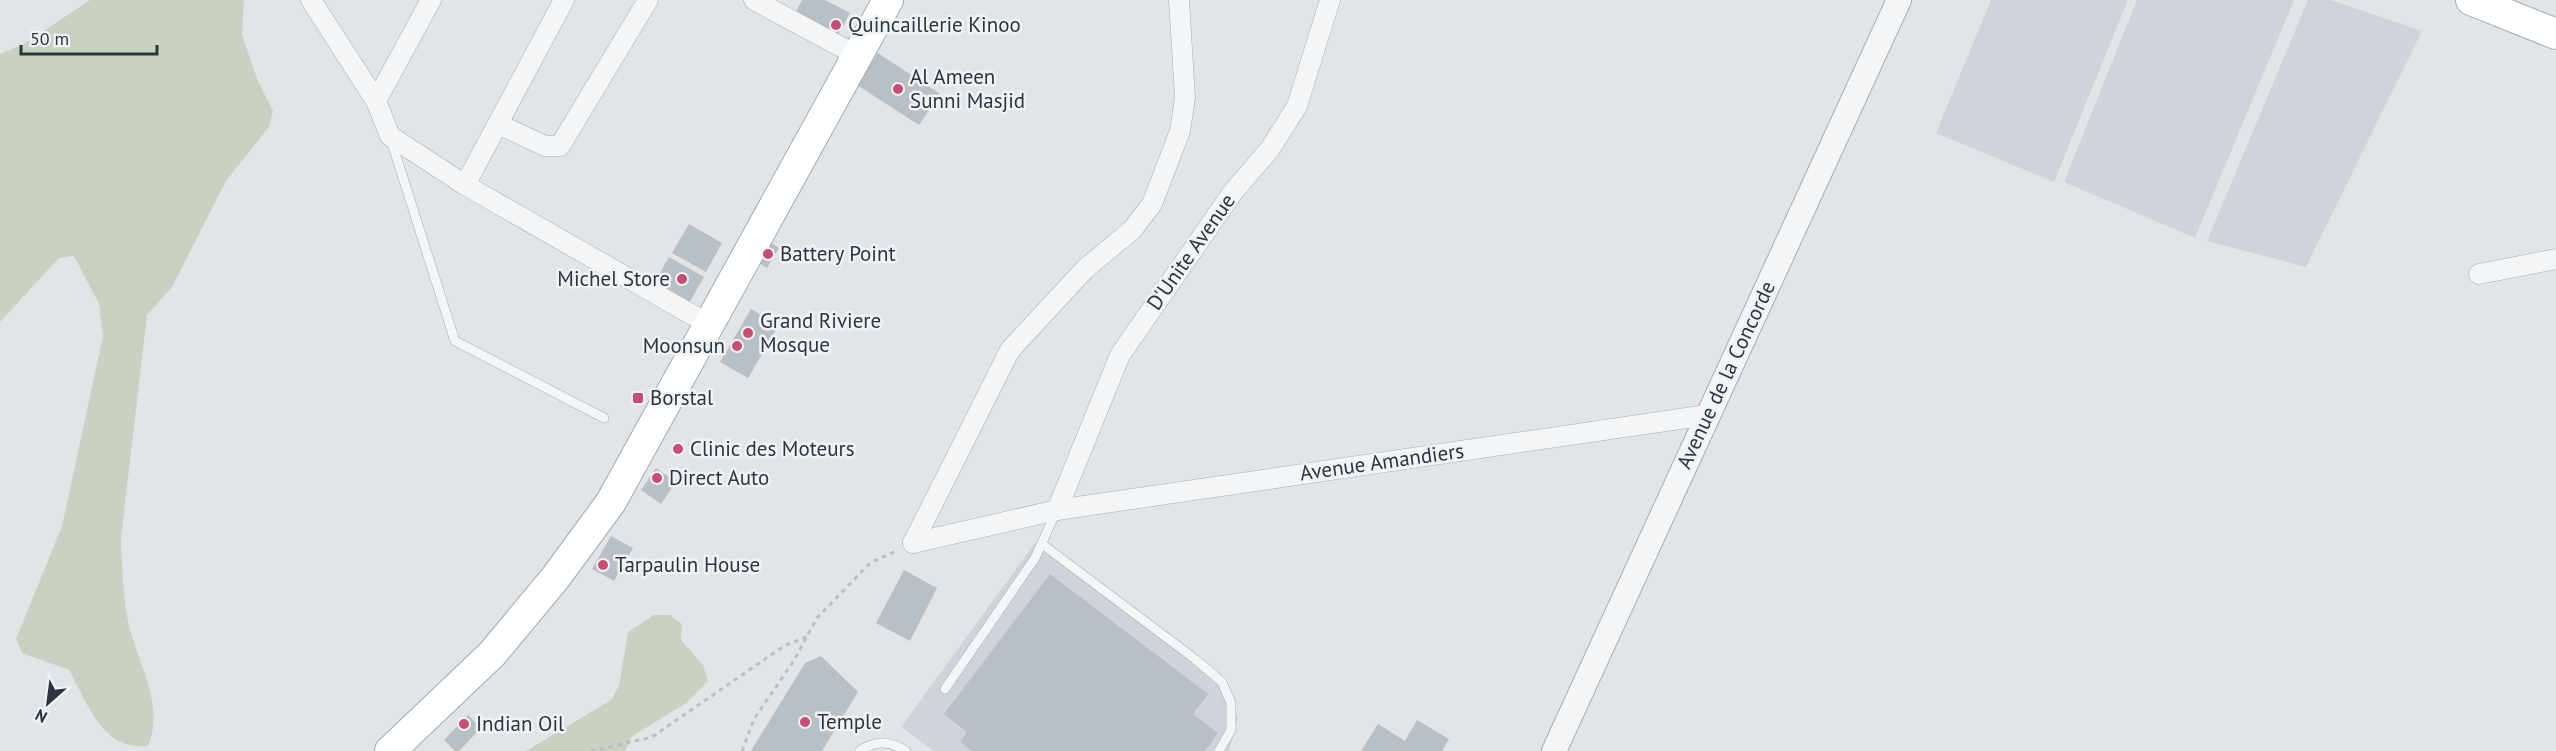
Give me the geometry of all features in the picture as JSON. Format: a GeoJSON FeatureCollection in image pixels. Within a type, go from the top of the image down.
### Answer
{"type":"FeatureCollection","features":[{"type":"Feature","properties":{"kind":"main road"},"geometry":{"type":"LineString","coordinates":[[390,751],[492,654],[579,547],[632,467],[888,0]]}},
{"type":"Feature","properties":{"kind":"main road"},"geometry":{"type":"LineString","coordinates":[[2471,0],[2556,34]]}},
{"type":"Feature","properties":{"kind":"street"},"geometry":{"type":"LineString","coordinates":[[311,0],[376,101],[390,136],[465,185],[711,325]]}},
{"type":"Feature","properties":{"kind":"street"},"geometry":{"type":"LineString","coordinates":[[376,101],[431,0]]}},
{"type":"Feature","properties":{"kind":"street"},"geometry":{"type":"LineString","coordinates":[[465,185],[564,0]]}},
{"type":"Feature","properties":{"kind":"street"},"geometry":{"type":"LineString","coordinates":[[498,124],[545,146],[560,146],[648,0]]}},
{"type":"Feature","properties":{"kind":"street"},"geometry":{"type":"LineString","coordinates":[[754,0],[858,56]]}},
{"type":"Feature","properties":{"kind":"street"},"geometry":{"type":"LineString","coordinates":[[913,543],[1010,350],[1085,269],[1132,230],[1152,204],[1180,131],[1185,98],[1179,0]]}},
{"type":"Feature","properties":{"kind":"street","name":"D'Unite Avenue"},"geometry":{"type":"LineString","coordinates":[[1057,510],[1120,355],[1233,192],[1270,149],[1296,106],[1330,0]]}},
{"type":"Feature","properties":{"kind":"street","name":"Avenue de la Concorde"},"geometry":{"type":"LineString","coordinates":[[1554,751],[1899,0]]}},
{"type":"Feature","properties":{"kind":"street"},"geometry":{"type":"LineString","coordinates":[[2479,274],[2556,259]]}},
{"type":"Feature","properties":{"kind":"street","name":"Avenue Amandiers"},"geometry":{"type":"LineString","coordinates":[[913,543],[1057,510],[1707,415]]}},
{"type":"Feature","properties":{"kind":"lane"},"geometry":{"type":"LineString","coordinates":[[390,136],[455,341],[604,418]]}},
{"type":"Feature","properties":{"kind":"lane"},"geometry":{"type":"LineString","coordinates":[[945,689],[1042,544],[1057,510]]}},
{"type":"Feature","properties":{"kind":"lane"},"geometry":{"type":"LineString","coordinates":[[1042,544],[1222,682],[1231,703],[1231,729],[1219,751]]}},
{"type":"Feature","properties":{"kind":"lane"},"geometry":{"type":"LineString","coordinates":[[860,751],[871,743],[885,742],[906,751]]}},
{"type":"Feature","properties":{"kind":"path"},"geometry":{"type":"LineString","coordinates":[[742,751],[754,719],[793,662],[818,618],[870,563],[913,543]]}},
{"type":"Feature","properties":{"kind":"path"},"geometry":{"type":"LineString","coordinates":[[591,751],[652,737],[784,646],[806,638]]}},
{"type":"Feature","properties":{"kind":"shaded area"},"geometry":{"type":"Polygon","coordinates":[[[1991,0],[2128,0],[2054,182],[1936,133],[1991,0]]]}},
{"type":"Feature","properties":{"kind":"shaded area"},"geometry":{"type":"Polygon","coordinates":[[[2137,0],[2294,0],[2195,238],[2064,182],[2137,0]]]}},
{"type":"Feature","properties":{"kind":"shaded area"},"geometry":{"type":"Polygon","coordinates":[[[2308,0],[2331,0],[2422,31],[2306,267],[2207,241],[2308,0]]]}},
{"type":"Feature","properties":{"kind":"shaded area"},"geometry":{"type":"Polygon","coordinates":[[[1035,543],[1224,680],[1238,718],[1229,751],[934,751],[901,727],[1035,543]]]}},
{"type":"Feature","properties":{"kind":"green space"},"geometry":{"type":"Polygon","coordinates":[[[90,0],[244,0],[242,35],[258,81],[273,111],[269,127],[226,181],[172,287],[147,315],[121,538],[124,593],[129,626],[149,686],[154,716],[148,746],[132,746],[108,733],[98,723],[69,670],[22,653],[16,639],[62,526],[103,336],[99,304],[74,256],[59,258],[0,322],[0,54],[24,44],[90,0]]]}},
{"type":"Feature","properties":{"kind":"green space"},"geometry":{"type":"Polygon","coordinates":[[[654,615],[670,615],[682,624],[681,640],[703,665],[708,681],[686,703],[631,737],[625,751],[526,751],[611,700],[619,686],[628,632],[654,615]]]}},
{"type":"Feature","properties":{"kind":"building"},"geometry":{"type":"Polygon","coordinates":[[[802,0],[825,0],[850,13],[832,46],[790,23],[802,0]]]}},
{"type":"Feature","properties":{"kind":"building","name":"Al Ameen Sunni Masjid"},"geometry":{"type":"Polygon","coordinates":[[[878,53],[940,94],[919,125],[857,85],[878,53]]]}},
{"type":"Feature","properties":{"kind":"building"},"geometry":{"type":"Polygon","coordinates":[[[689,224],[722,243],[706,272],[672,253],[689,224]]]}},
{"type":"Feature","properties":{"kind":"building","name":"Battery Point"},"geometry":{"type":"Polygon","coordinates":[[[768,241],[779,248],[767,268],[756,261],[768,241]]]}},
{"type":"Feature","properties":{"kind":"building"},"geometry":{"type":"Polygon","coordinates":[[[669,257],[704,277],[688,305],[653,285],[669,257]]]}},
{"type":"Feature","properties":{"kind":"building"},"geometry":{"type":"Polygon","coordinates":[[[751,309],[779,325],[748,378],[720,362],[751,309]]]}},
{"type":"Feature","properties":{"kind":"building"},"geometry":{"type":"Polygon","coordinates":[[[656,468],[676,482],[661,504],[641,490],[656,468]]]}},
{"type":"Feature","properties":{"kind":"building"},"geometry":{"type":"Polygon","coordinates":[[[611,536],[633,548],[614,581],[592,569],[611,536]]]}},
{"type":"Feature","properties":{"kind":"building"},"geometry":{"type":"Polygon","coordinates":[[[904,570],[937,588],[910,641],[876,623],[904,570]]]}},
{"type":"Feature","properties":{"kind":"building"},"geometry":{"type":"Polygon","coordinates":[[[1050,574],[1208,694],[1193,714],[1218,733],[1205,751],[972,751],[960,742],[967,732],[944,714],[1050,574]]]}},
{"type":"Feature","properties":{"kind":"building","name":"Temple"},"geometry":{"type":"Polygon","coordinates":[[[821,656],[858,692],[822,751],[751,751],[805,663],[821,656]]]}},
{"type":"Feature","properties":{"kind":"building"},"geometry":{"type":"Polygon","coordinates":[[[468,715],[481,728],[459,751],[455,751],[444,740],[468,715]]]}},
{"type":"Feature","properties":{"kind":"building"},"geometry":{"type":"Polygon","coordinates":[[[1417,720],[1449,739],[1442,751],[1361,751],[1378,724],[1405,741],[1417,720]]]}},
{"type":"Feature","properties":{"kind":"place","name":"Quincaillerie Kinoo"},"geometry":{"type":"Point","coordinates":[836,25]}},
{"type":"Feature","properties":{"kind":"place","name":"Al Ameen Sunni Masjid"},"geometry":{"type":"Point","coordinates":[898,89]}},
{"type":"Feature","properties":{"kind":"place","name":"Battery Point"},"geometry":{"type":"Point","coordinates":[768,254]}},
{"type":"Feature","properties":{"kind":"place","name":"Michel Store"},"geometry":{"type":"Point","coordinates":[682,279]}},
{"type":"Feature","properties":{"kind":"place","name":"Grand Riviere Mosque"},"geometry":{"type":"Point","coordinates":[748,333]}},
{"type":"Feature","properties":{"kind":"place","name":"Moonsun"},"geometry":{"type":"Point","coordinates":[737,346]}},
{"type":"Feature","properties":{"kind":"place","name":"Borstal"},"geometry":{"type":"Point","coordinates":[638,398]}},
{"type":"Feature","properties":{"kind":"place","name":"Clinic des Moteurs"},"geometry":{"type":"Point","coordinates":[678,449]}},
{"type":"Feature","properties":{"kind":"place","name":"Direct Auto"},"geometry":{"type":"Point","coordinates":[657,478]}},
{"type":"Feature","properties":{"kind":"place","name":"Tarpaulin House"},"geometry":{"type":"Point","coordinates":[603,565]}},
{"type":"Feature","properties":{"kind":"place","name":"Temple"},"geometry":{"type":"Point","coordinates":[805,722]}},
{"type":"Feature","properties":{"kind":"place","name":"Indian Oil"},"geometry":{"type":"Point","coordinates":[464,724]}}]}
